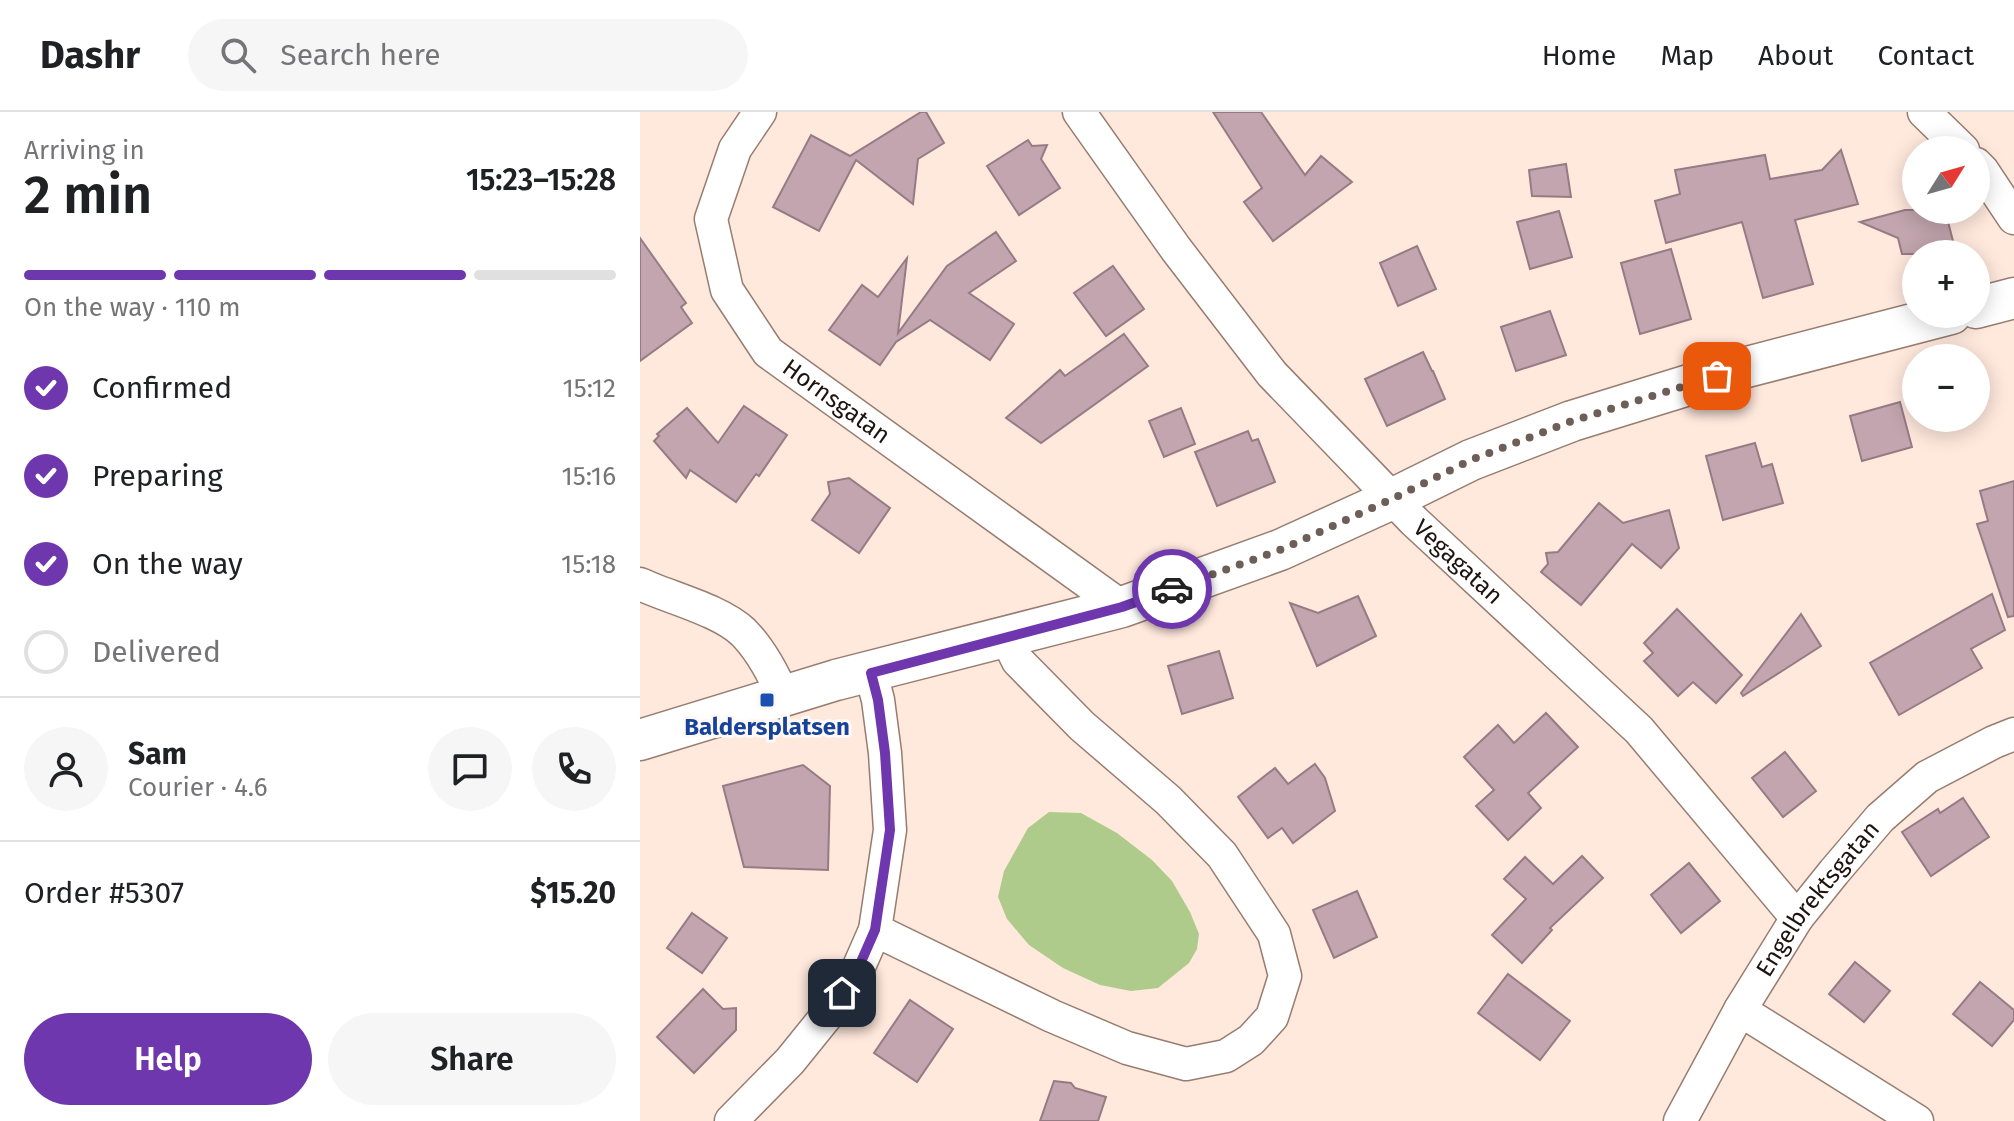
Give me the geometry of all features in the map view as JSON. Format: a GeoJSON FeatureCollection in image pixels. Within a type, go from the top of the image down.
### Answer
{"type":"FeatureCollection","features":[{"type":"Feature","properties":{"kind":"street","name":"Hornsgatan"},"geometry":{"type":"LineString","coordinates":[[760,112],[735,149],[711,219],[727,290],[768,352],[1122,607]]}},
{"type":"Feature","properties":{"kind":"street","name":"Vegagatan"},"geometry":{"type":"LineString","coordinates":[[1079,112],[1176,249],[1272,374],[1414,521],[1639,730],[1797,918]]}},
{"type":"Feature","properties":{"kind":"street"},"geometry":{"type":"LineString","coordinates":[[1924,112],[1949,136]]}},
{"type":"Feature","properties":{"kind":"street"},"geometry":{"type":"LineString","coordinates":[[1990,182],[2014,218]]}},
{"type":"Feature","properties":{"kind":"street"},"geometry":{"type":"LineString","coordinates":[[1990,304],[2014,298]]}},
{"type":"Feature","properties":{"kind":"street"},"geometry":{"type":"LineString","coordinates":[[640,740],[783,696],[1122,607],[1280,550],[1471,460],[1572,421],[1747,367],[1902,327]]}},
{"type":"Feature","properties":{"kind":"street"},"geometry":{"type":"LineString","coordinates":[[640,584],[714,614],[741,630],[772,671],[783,696]]}},
{"type":"Feature","properties":{"kind":"street"},"geometry":{"type":"LineString","coordinates":[[875,930],[1077,1027],[1127,1048],[1186,1064],[1226,1056],[1251,1040],[1272,1017],[1285,976],[1274,934],[1222,855],[1168,800],[1071,715],[1018,661],[1006,637]]}},
{"type":"Feature","properties":{"kind":"street"},"geometry":{"type":"LineString","coordinates":[[731,1121],[790,1061],[828,1014],[857,971],[875,930],[890,830],[885,753],[871,673]]}},
{"type":"Feature","properties":{"kind":"street","name":"Engelbrektsgatan"},"geometry":{"type":"LineString","coordinates":[[1680,1121],[1740,1010],[1797,918],[1880,818],[1927,777],[2007,744]]}},
{"type":"Feature","properties":{"kind":"street"},"geometry":{"type":"LineString","coordinates":[[1740,1010],[1917,1121]]}},
{"type":"Feature","properties":{"kind":"green space"},"geometry":{"type":"Polygon","coordinates":[[[1049,812],[1081,813],[1117,833],[1152,860],[1172,881],[1199,934],[1197,949],[1189,963],[1158,988],[1131,991],[1100,985],[1063,968],[1029,945],[1007,919],[998,897],[1004,871],[1028,828],[1049,812]]]}},
{"type":"Feature","properties":{"kind":"building"},"geometry":{"type":"Polygon","coordinates":[[[921,112],[926,112],[944,143],[918,159],[913,204],[856,160],[819,231],[773,207],[811,135],[850,156],[921,112]]]}},
{"type":"Feature","properties":{"kind":"building"},"geometry":{"type":"Polygon","coordinates":[[[1213,112],[1261,112],[1305,175],[1321,156],[1352,182],[1273,241],[1244,202],[1262,188],[1213,112]]]}},
{"type":"Feature","properties":{"kind":"building"},"geometry":{"type":"Polygon","coordinates":[[[1028,140],[1032,146],[1047,145],[1041,159],[1060,188],[1019,215],[987,166],[1028,140]]]}},
{"type":"Feature","properties":{"kind":"building"},"geometry":{"type":"Polygon","coordinates":[[[1841,150],[1858,204],[1795,220],[1813,284],[1763,298],[1742,222],[1666,243],[1655,201],[1680,194],[1675,170],[1765,155],[1770,179],[1822,170],[1841,150]]]}},
{"type":"Feature","properties":{"kind":"building"},"geometry":{"type":"Polygon","coordinates":[[[1566,164],[1571,197],[1532,196],[1529,170],[1566,164]]]}},
{"type":"Feature","properties":{"kind":"building"},"geometry":{"type":"Polygon","coordinates":[[[1559,211],[1572,257],[1530,269],[1517,222],[1559,211]]]}},
{"type":"Feature","properties":{"kind":"building"},"geometry":{"type":"Polygon","coordinates":[[[1902,211],[1902,224],[1949,224],[1953,240],[1902,240],[1902,254],[1898,238],[1860,222],[1902,211]]]}},
{"type":"Feature","properties":{"kind":"building"},"geometry":{"type":"Polygon","coordinates":[[[996,232],[1016,261],[969,293],[1014,324],[990,360],[930,320],[896,342],[880,365],[829,330],[862,285],[878,297],[907,258],[898,333],[947,266],[996,232]]]}},
{"type":"Feature","properties":{"kind":"building"},"geometry":{"type":"Polygon","coordinates":[[[640,238],[686,303],[681,307],[692,323],[640,361],[640,238]]]}},
{"type":"Feature","properties":{"kind":"building"},"geometry":{"type":"Polygon","coordinates":[[[1417,246],[1436,289],[1398,306],[1380,263],[1417,246]]]}},
{"type":"Feature","properties":{"kind":"building"},"geometry":{"type":"Polygon","coordinates":[[[1671,249],[1691,319],[1640,334],[1621,263],[1671,249]]]}},
{"type":"Feature","properties":{"kind":"building"},"geometry":{"type":"Polygon","coordinates":[[[1113,266],[1144,309],[1106,336],[1074,293],[1113,266]]]}},
{"type":"Feature","properties":{"kind":"building"},"geometry":{"type":"Polygon","coordinates":[[[1550,311],[1566,355],[1516,371],[1501,327],[1550,311]]]}},
{"type":"Feature","properties":{"kind":"building"},"geometry":{"type":"Polygon","coordinates":[[[1124,334],[1148,366],[1041,443],[1006,418],[1060,370],[1065,376],[1124,334]]]}},
{"type":"Feature","properties":{"kind":"building"},"geometry":{"type":"Polygon","coordinates":[[[1423,352],[1445,399],[1387,426],[1365,379],[1423,352]]]}},
{"type":"Feature","properties":{"kind":"building"},"geometry":{"type":"Polygon","coordinates":[[[1900,402],[1902,432],[1908,432],[1912,447],[1862,461],[1850,416],[1900,402]]]}},
{"type":"Feature","properties":{"kind":"building"},"geometry":{"type":"Polygon","coordinates":[[[744,406],[787,435],[759,476],[756,474],[736,502],[690,470],[686,478],[654,441],[659,436],[657,434],[687,408],[718,443],[744,406]]]}},
{"type":"Feature","properties":{"kind":"building"},"geometry":{"type":"Polygon","coordinates":[[[1181,408],[1195,444],[1164,457],[1149,421],[1181,408]]]}},
{"type":"Feature","properties":{"kind":"building"},"geometry":{"type":"Polygon","coordinates":[[[1248,431],[1252,441],[1258,439],[1275,482],[1217,506],[1195,452],[1248,431]]]}},
{"type":"Feature","properties":{"kind":"building"},"geometry":{"type":"Polygon","coordinates":[[[1755,443],[1762,467],[1772,464],[1783,503],[1723,520],[1706,456],[1755,443]]]}},
{"type":"Feature","properties":{"kind":"building"},"geometry":{"type":"Polygon","coordinates":[[[849,478],[890,508],[859,553],[812,520],[830,494],[828,482],[849,478]]]}},
{"type":"Feature","properties":{"kind":"building"},"geometry":{"type":"Polygon","coordinates":[[[2014,481],[2014,616],[2008,617],[1977,524],[1988,521],[1980,491],[2014,481]]]}},
{"type":"Feature","properties":{"kind":"building"},"geometry":{"type":"Polygon","coordinates":[[[1599,503],[1623,523],[1669,510],[1679,548],[1661,568],[1632,544],[1581,605],[1541,572],[1548,564],[1546,553],[1558,552],[1599,503]]]}},
{"type":"Feature","properties":{"kind":"building"},"geometry":{"type":"Polygon","coordinates":[[[1992,594],[2005,630],[1971,649],[1982,668],[1899,715],[1870,663],[1992,594]]]}},
{"type":"Feature","properties":{"kind":"building"},"geometry":{"type":"Polygon","coordinates":[[[1358,596],[1376,636],[1317,666],[1290,603],[1318,613],[1358,596]]]}},
{"type":"Feature","properties":{"kind":"building"},"geometry":{"type":"Polygon","coordinates":[[[1677,609],[1742,675],[1716,703],[1693,682],[1678,696],[1644,661],[1653,653],[1644,643],[1677,609]]]}},
{"type":"Feature","properties":{"kind":"building"},"geometry":{"type":"Polygon","coordinates":[[[1801,614],[1821,646],[1743,696],[1741,693],[1801,614]]]}},
{"type":"Feature","properties":{"kind":"building"},"geometry":{"type":"Polygon","coordinates":[[[1219,651],[1233,698],[1182,714],[1168,666],[1219,651]]]}},
{"type":"Feature","properties":{"kind":"building"},"geometry":{"type":"Polygon","coordinates":[[[1546,713],[1578,747],[1528,793],[1541,808],[1508,840],[1476,806],[1494,790],[1464,757],[1498,725],[1514,743],[1546,713]]]}},
{"type":"Feature","properties":{"kind":"building"},"geometry":{"type":"Polygon","coordinates":[[[1785,752],[1816,791],[1783,817],[1752,778],[1785,752]]]}},
{"type":"Feature","properties":{"kind":"building"},"geometry":{"type":"Polygon","coordinates":[[[1315,764],[1325,778],[1335,811],[1293,843],[1282,828],[1268,838],[1238,797],[1275,768],[1288,784],[1315,764]]]}},
{"type":"Feature","properties":{"kind":"building"},"geometry":{"type":"Polygon","coordinates":[[[803,765],[830,786],[828,870],[744,867],[723,786],[803,765]]]}},
{"type":"Feature","properties":{"kind":"building"},"geometry":{"type":"Polygon","coordinates":[[[1963,798],[1989,837],[1931,876],[1902,832],[1938,809],[1940,813],[1963,798]]]}},
{"type":"Feature","properties":{"kind":"building"},"geometry":{"type":"Polygon","coordinates":[[[1582,856],[1603,878],[1550,928],[1552,930],[1522,963],[1492,935],[1526,899],[1504,879],[1525,857],[1553,884],[1582,856]]]}},
{"type":"Feature","properties":{"kind":"building"},"geometry":{"type":"Polygon","coordinates":[[[1689,863],[1720,901],[1681,933],[1651,895],[1689,863]]]}},
{"type":"Feature","properties":{"kind":"building"},"geometry":{"type":"Polygon","coordinates":[[[1357,891],[1377,937],[1334,958],[1313,910],[1357,891]]]}},
{"type":"Feature","properties":{"kind":"building"},"geometry":{"type":"Polygon","coordinates":[[[692,913],[727,938],[702,973],[667,948],[692,913]]]}},
{"type":"Feature","properties":{"kind":"building"},"geometry":{"type":"Polygon","coordinates":[[[1855,962],[1890,991],[1864,1022],[1829,994],[1855,962]]]}},
{"type":"Feature","properties":{"kind":"building"},"geometry":{"type":"Polygon","coordinates":[[[1508,974],[1570,1021],[1540,1060],[1478,1013],[1508,974]]]}},
{"type":"Feature","properties":{"kind":"building"},"geometry":{"type":"Polygon","coordinates":[[[1980,982],[2014,1010],[2014,1020],[1992,1046],[1953,1014],[1980,982]]]}},
{"type":"Feature","properties":{"kind":"building"},"geometry":{"type":"Polygon","coordinates":[[[703,989],[723,1009],[736,1008],[736,1030],[694,1073],[657,1037],[703,989]]]}},
{"type":"Feature","properties":{"kind":"building"},"geometry":{"type":"Polygon","coordinates":[[[910,1000],[953,1029],[917,1082],[874,1053],[910,1000]]]}},
{"type":"Feature","properties":{"kind":"building"},"geometry":{"type":"Polygon","coordinates":[[[1054,1081],[1071,1083],[1075,1088],[1106,1097],[1098,1121],[1040,1121],[1054,1081]]]}},
{"type":"Feature","properties":{"kind":"way so far"},"geometry":{"type":"LineString","coordinates":[[1172,589],[1280,550],[1471,460],[1572,421],[1717,376]]}},
{"type":"Feature","properties":{"kind":"place","name":"Baldersplatsen"},"geometry":{"type":"Point","coordinates":[767,700]}},
{"type":"Feature","properties":{"kind":"route"},"geometry":{"type":"LineString","coordinates":[[842,993],[857,971],[875,930],[890,830],[885,753],[871,673],[1122,607],[1172,589]]}}]}
